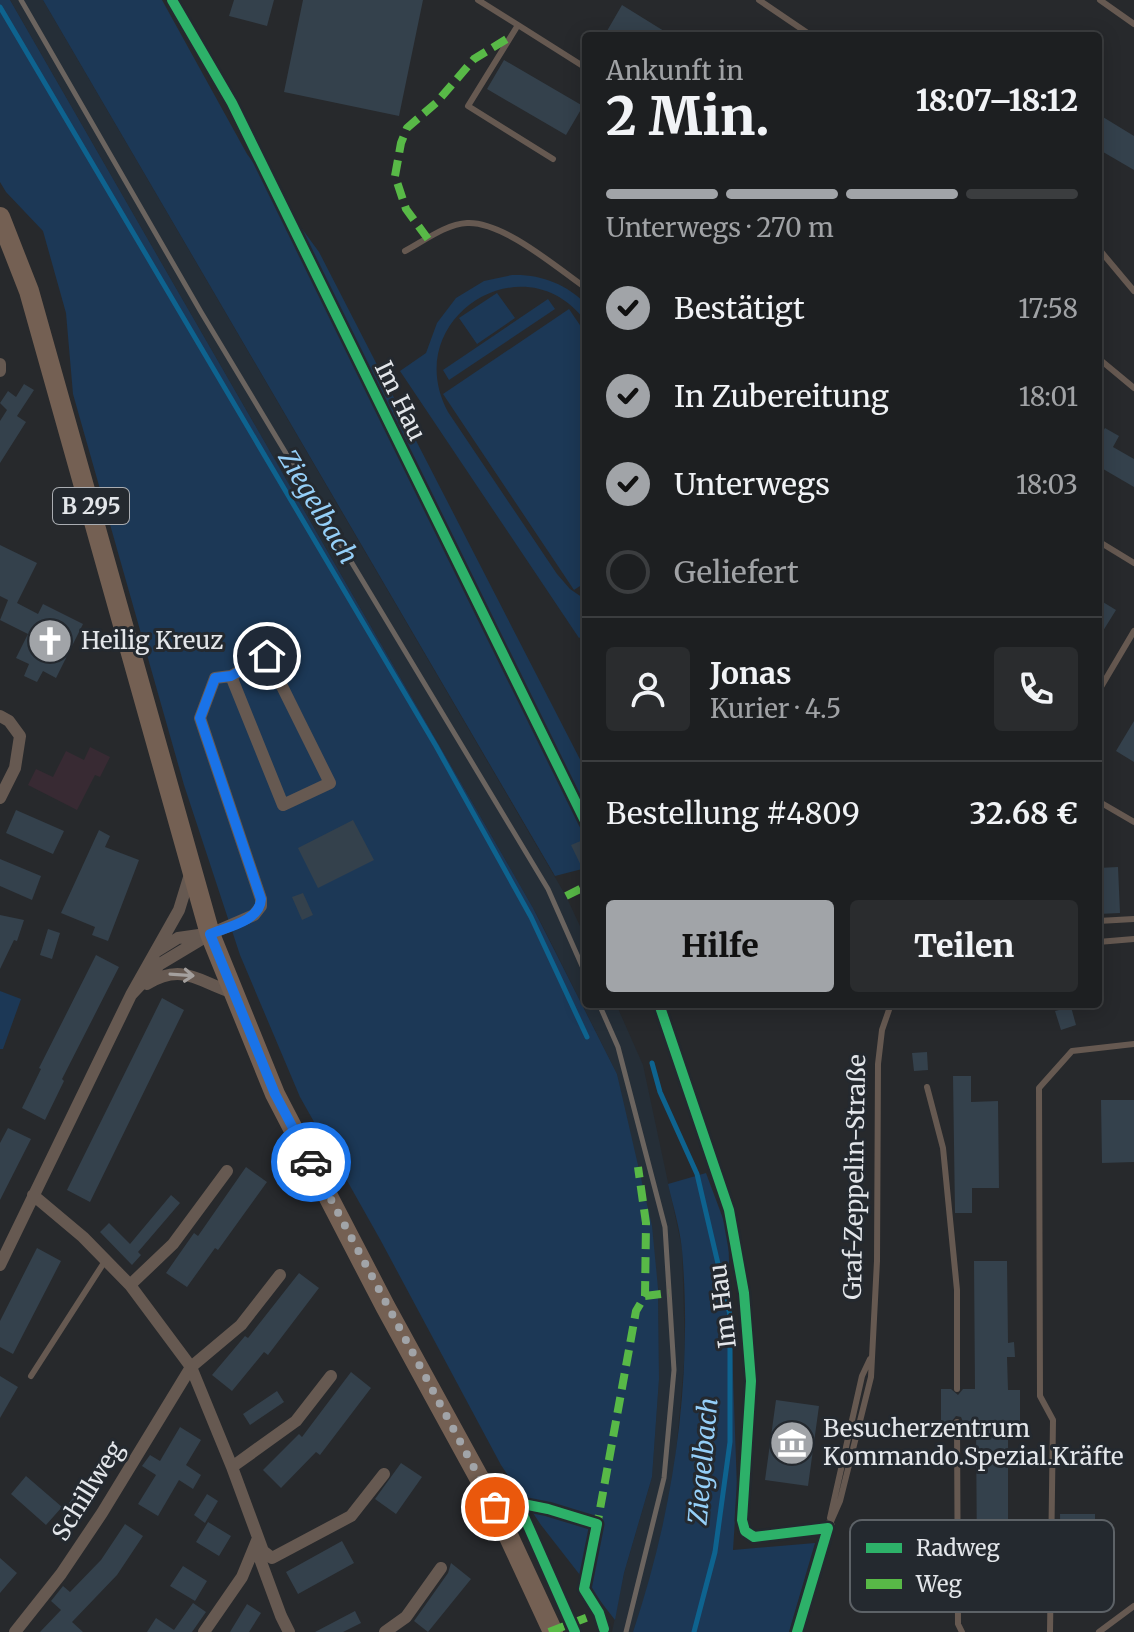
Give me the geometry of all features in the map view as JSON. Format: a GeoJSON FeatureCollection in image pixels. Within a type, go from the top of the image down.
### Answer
{"type":"FeatureCollection","features":[{"type":"Feature","properties":{"kind":"main road","name":"B 295"},"geometry":{"type":"LineString","coordinates":[[0,217],[29,291],[210,934],[275,1094],[385,1306],[495,1507],[553,1632]]}},
{"type":"Feature","properties":{"kind":"street"},"geometry":{"type":"LineString","coordinates":[[0,364],[0,371]]}},
{"type":"Feature","properties":{"kind":"street"},"geometry":{"type":"LineString","coordinates":[[131,995],[160,964],[210,934],[246,919],[261,906],[200,718],[215,678],[231,676],[267,656],[330,783],[283,805],[231,676]]}},
{"type":"Feature","properties":{"kind":"street"},"geometry":{"type":"LineString","coordinates":[[0,716],[9,721],[20,736],[15,768],[0,798]]}},
{"type":"Feature","properties":{"kind":"street"},"geometry":{"type":"LineString","coordinates":[[0,1265],[131,995],[179,910],[192,868]]}},
{"type":"Feature","properties":{"kind":"street"},"geometry":{"type":"LineString","coordinates":[[154,953],[178,938],[210,934]]}},
{"type":"Feature","properties":{"kind":"street"},"geometry":{"type":"LineString","coordinates":[[131,995],[174,972],[195,976],[234,993]]}},
{"type":"Feature","properties":{"kind":"street"},"geometry":{"type":"LineString","coordinates":[[130,1285],[173,1244],[227,1171]]}},
{"type":"Feature","properties":{"kind":"street"},"geometry":{"type":"LineString","coordinates":[[33,1195],[83,1237],[130,1285],[191,1367],[263,1551],[272,1558],[351,1516],[384,1474]]}},
{"type":"Feature","properties":{"kind":"street","name":"Schillweg"},"geometry":{"type":"LineString","coordinates":[[15,1632],[61,1574],[102,1513],[191,1367],[241,1325],[280,1275]]}},
{"type":"Feature","properties":{"kind":"street"},"geometry":{"type":"LineString","coordinates":[[232,1467],[296,1421],[331,1376]]}},
{"type":"Feature","properties":{"kind":"street","name":"Graf-Zeppelin-Straße"},"geometry":{"type":"LineString","coordinates":[[797,1632],[829,1526]]}},
{"type":"Feature","properties":{"kind":"street"},"geometry":{"type":"LineString","coordinates":[[204,1632],[242,1577],[258,1538]]}},
{"type":"Feature","properties":{"kind":"street"},"geometry":{"type":"LineString","coordinates":[[263,1551],[260,1559],[289,1632]]}},
{"type":"Feature","properties":{"kind":"street"},"geometry":{"type":"LineString","coordinates":[[385,1632],[406,1617],[441,1568]]}},
{"type":"Feature","properties":{"kind":"lane"},"geometry":{"type":"LineString","coordinates":[[478,0],[582,65]]}},
{"type":"Feature","properties":{"kind":"lane"},"geometry":{"type":"LineString","coordinates":[[759,0],[806,32]]}},
{"type":"Feature","properties":{"kind":"lane"},"geometry":{"type":"LineString","coordinates":[[1100,0],[1134,24]]}},
{"type":"Feature","properties":{"kind":"lane"},"geometry":{"type":"LineString","coordinates":[[518,25],[468,106],[553,159]]}},
{"type":"Feature","properties":{"kind":"lane"},"geometry":{"type":"LineString","coordinates":[[405,251],[451,227],[467,223],[484,224],[504,233],[582,285]]}},
{"type":"Feature","properties":{"kind":"lane"},"geometry":{"type":"LineString","coordinates":[[1102,253],[1134,291]]}},
{"type":"Feature","properties":{"kind":"lane"},"geometry":{"type":"LineString","coordinates":[[1102,361],[1134,388]]}},
{"type":"Feature","properties":{"kind":"lane"},"geometry":{"type":"LineString","coordinates":[[1102,543],[1134,563]]}},
{"type":"Feature","properties":{"kind":"lane"},"geometry":{"type":"LineString","coordinates":[[1102,685],[1134,631]]}},
{"type":"Feature","properties":{"kind":"lane"},"geometry":{"type":"LineString","coordinates":[[1102,803],[1134,822]]}},
{"type":"Feature","properties":{"kind":"lane"},"geometry":{"type":"LineString","coordinates":[[1102,921],[1134,919]]}},
{"type":"Feature","properties":{"kind":"lane"},"geometry":{"type":"LineString","coordinates":[[1102,942],[1134,939]]}},
{"type":"Feature","properties":{"kind":"lane","name":"Graf-Zeppelin-Straße"},"geometry":{"type":"LineString","coordinates":[[829,1526],[840,1501],[871,1377],[877,1261],[878,1064],[882,1030],[890,1008]]}},
{"type":"Feature","properties":{"kind":"lane"},"geometry":{"type":"LineString","coordinates":[[1052,1520],[1053,1420],[1040,1396],[1039,1088],[1072,1051],[1134,1044]]}},
{"type":"Feature","properties":{"kind":"lane"},"geometry":{"type":"LineString","coordinates":[[927,1087],[943,1148],[957,1290],[957,1389]]}},
{"type":"Feature","properties":{"kind":"lane"},"geometry":{"type":"LineString","coordinates":[[31,1376],[106,1260]]}},
{"type":"Feature","properties":{"kind":"lane"},"geometry":{"type":"LineString","coordinates":[[957,1422],[957,1520]]}},
{"type":"Feature","properties":{"kind":"lane"},"geometry":{"type":"LineString","coordinates":[[1099,1632],[1134,1606]]}},
{"type":"Feature","properties":{"kind":"lane"},"geometry":{"type":"LineString","coordinates":[[958,1612],[962,1632]]}},
{"type":"Feature","properties":{"kind":"lane"},"geometry":{"type":"LineString","coordinates":[[1050,1612],[1050,1632]]}},
{"type":"Feature","properties":{"kind":"shaded area"},"geometry":{"type":"Polygon","coordinates":[[[0,0],[10,0],[533,908],[617,1074],[652,1226],[658,1288],[659,1379],[652,1477],[624,1573],[615,1620],[541,1525],[501,1465],[300,1097],[240,955],[184,785],[73,394],[66,313],[43,231],[0,182],[0,0]]]}},
{"type":"Feature","properties":{"kind":"shaded area"},"geometry":{"type":"Polygon","coordinates":[[[10,0],[43,0],[566,896],[582,930],[582,1004],[537,915],[10,0]]]}},
{"type":"Feature","properties":{"kind":"shaded area"},"geometry":{"type":"Polygon","coordinates":[[[43,0],[162,0],[247,154],[319,252],[582,763],[582,869],[555,876],[43,0]]]}},
{"type":"Feature","properties":{"kind":"shaded area"},"geometry":{"type":"Polygon","coordinates":[[[512,275],[543,278],[582,301],[582,318],[561,298],[532,288],[502,289],[475,301],[454,321],[440,347],[437,378],[448,412],[557,574],[582,597],[582,636],[579,638],[400,371],[426,353],[437,323],[456,298],[484,281],[512,275]]]}},
{"type":"Feature","properties":{"kind":"shaded area"},"geometry":{"type":"Polygon","coordinates":[[[497,293],[515,318],[477,344],[459,318],[497,293]]]}},
{"type":"Feature","properties":{"kind":"shaded area"},"geometry":{"type":"Polygon","coordinates":[[[548,299],[555,309],[449,380],[443,370],[548,299]]]}},
{"type":"Feature","properties":{"kind":"shaded area"},"geometry":{"type":"Polygon","coordinates":[[[569,309],[582,328],[582,585],[574,590],[443,394],[569,309]]]}},
{"type":"Feature","properties":{"kind":"shaded area"},"geometry":{"type":"Polygon","coordinates":[[[90,747],[110,757],[100,777],[95,775],[77,810],[28,785],[36,769],[53,777],[66,751],[84,760],[90,747]]]}},
{"type":"Feature","properties":{"kind":"shaded area"},"geometry":{"type":"Polygon","coordinates":[[[0,991],[21,999],[3,1049],[0,1049],[0,991]]]}},
{"type":"Feature","properties":{"kind":"shaded area"},"geometry":{"type":"Polygon","coordinates":[[[584,1008],[618,1008],[643,1065],[682,1248],[685,1352],[674,1476],[650,1582],[633,1632],[612,1632],[624,1573],[652,1477],[659,1379],[658,1288],[617,1074],[584,1008]]]}},
{"type":"Feature","properties":{"kind":"shaded area"},"geometry":{"type":"Polygon","coordinates":[[[706,1173],[728,1232],[737,1489],[733,1550],[815,1543],[789,1632],[633,1632],[660,1539],[677,1444],[682,1395],[685,1298],[682,1250],[668,1184],[706,1173]]]}},
{"type":"Feature","properties":{"kind":"building"},"geometry":{"type":"Polygon","coordinates":[[[234,0],[274,0],[267,26],[229,16],[234,0]]]}},
{"type":"Feature","properties":{"kind":"building"},"geometry":{"type":"Polygon","coordinates":[[[303,0],[423,0],[399,116],[284,92],[303,0]]]}},
{"type":"Feature","properties":{"kind":"building"},"geometry":{"type":"Polygon","coordinates":[[[622,5],[666,32],[609,32],[622,5]]]}},
{"type":"Feature","properties":{"kind":"building"},"geometry":{"type":"Polygon","coordinates":[[[504,60],[582,108],[566,135],[487,89],[504,60]]]}},
{"type":"Feature","properties":{"kind":"building"},"geometry":{"type":"Polygon","coordinates":[[[1102,116],[1134,136],[1134,170],[1102,151],[1102,116]]]}},
{"type":"Feature","properties":{"kind":"building"},"geometry":{"type":"Polygon","coordinates":[[[24,384],[34,390],[17,416],[26,422],[0,463],[0,421],[7,410],[0,403],[8,391],[16,397],[24,384]]]}},
{"type":"Feature","properties":{"kind":"building"},"geometry":{"type":"Polygon","coordinates":[[[1105,428],[1119,436],[1113,447],[1134,459],[1134,487],[1102,468],[1102,433],[1105,428]]]}},
{"type":"Feature","properties":{"kind":"building"},"geometry":{"type":"Polygon","coordinates":[[[0,545],[37,563],[17,603],[38,614],[43,604],[83,624],[56,678],[43,671],[37,682],[24,676],[29,664],[16,658],[28,634],[0,620],[8,600],[0,596],[0,545]]]}},
{"type":"Feature","properties":{"kind":"building"},"geometry":{"type":"Polygon","coordinates":[[[1102,601],[1116,610],[1102,633],[1102,601]]]}},
{"type":"Feature","properties":{"kind":"building"},"geometry":{"type":"Polygon","coordinates":[[[1134,721],[1134,762],[1116,751],[1134,721]]]}},
{"type":"Feature","properties":{"kind":"building"},"geometry":{"type":"Polygon","coordinates":[[[16,810],[64,831],[53,854],[6,833],[16,810]]]}},
{"type":"Feature","properties":{"kind":"building"},"geometry":{"type":"Polygon","coordinates":[[[353,820],[374,860],[318,888],[298,848],[353,820]]]}},
{"type":"Feature","properties":{"kind":"building"},"geometry":{"type":"Polygon","coordinates":[[[99,830],[110,836],[105,847],[139,860],[108,941],[92,935],[95,927],[61,913],[99,830]]]}},
{"type":"Feature","properties":{"kind":"building"},"geometry":{"type":"Polygon","coordinates":[[[582,840],[582,868],[571,845],[582,840]]]}},
{"type":"Feature","properties":{"kind":"building"},"geometry":{"type":"Polygon","coordinates":[[[0,859],[41,876],[32,900],[0,886],[0,859]]]}},
{"type":"Feature","properties":{"kind":"building"},"geometry":{"type":"Polygon","coordinates":[[[1118,867],[1120,913],[1102,914],[1102,868],[1118,867]]]}},
{"type":"Feature","properties":{"kind":"building"},"geometry":{"type":"Polygon","coordinates":[[[303,893],[313,915],[302,920],[292,897],[303,893]]]}},
{"type":"Feature","properties":{"kind":"building"},"geometry":{"type":"Polygon","coordinates":[[[0,915],[24,920],[17,941],[14,940],[0,969],[0,915]]]}},
{"type":"Feature","properties":{"kind":"building"},"geometry":{"type":"Polygon","coordinates":[[[48,929],[60,933],[52,959],[40,955],[48,929]]]}},
{"type":"Feature","properties":{"kind":"building"},"geometry":{"type":"Polygon","coordinates":[[[96,955],[119,967],[62,1079],[64,1081],[45,1120],[22,1108],[96,955]]]}},
{"type":"Feature","properties":{"kind":"building"},"geometry":{"type":"Polygon","coordinates":[[[162,998],[184,1010],[90,1202],[67,1190],[162,998]]]}},
{"type":"Feature","properties":{"kind":"building"},"geometry":{"type":"Polygon","coordinates":[[[1071,1008],[1076,1025],[1061,1030],[1055,1011],[1071,1008]]]}},
{"type":"Feature","properties":{"kind":"building"},"geometry":{"type":"Polygon","coordinates":[[[927,1052],[928,1070],[914,1071],[912,1053],[927,1052]]]}},
{"type":"Feature","properties":{"kind":"building"},"geometry":{"type":"Polygon","coordinates":[[[953,1076],[971,1076],[971,1102],[998,1101],[999,1188],[972,1188],[972,1213],[955,1213],[953,1076]]]}},
{"type":"Feature","properties":{"kind":"building"},"geometry":{"type":"Polygon","coordinates":[[[1101,1100],[1134,1100],[1134,1162],[1102,1163],[1101,1100]]]}},
{"type":"Feature","properties":{"kind":"building"},"geometry":{"type":"Polygon","coordinates":[[[8,1128],[31,1139],[0,1200],[0,1143],[8,1128]]]}},
{"type":"Feature","properties":{"kind":"building"},"geometry":{"type":"Polygon","coordinates":[[[246,1167],[267,1182],[187,1287],[166,1273],[194,1233],[198,1236],[246,1167]]]}},
{"type":"Feature","properties":{"kind":"building"},"geometry":{"type":"Polygon","coordinates":[[[171,1195],[180,1203],[138,1252],[141,1255],[132,1265],[100,1232],[109,1223],[130,1244],[171,1195]]]}},
{"type":"Feature","properties":{"kind":"building"},"geometry":{"type":"Polygon","coordinates":[[[37,1248],[61,1261],[13,1354],[0,1347],[0,1321],[37,1248]]]}},
{"type":"Feature","properties":{"kind":"building"},"geometry":{"type":"Polygon","coordinates":[[[974,1261],[1007,1261],[1008,1343],[1014,1342],[1015,1357],[1007,1357],[1008,1390],[1020,1390],[1020,1422],[1008,1422],[1008,1456],[1014,1456],[1014,1468],[1008,1468],[1008,1520],[977,1520],[976,1422],[963,1422],[961,1417],[956,1416],[951,1422],[941,1422],[941,1389],[951,1389],[958,1395],[963,1389],[975,1389],[974,1261]]]}},
{"type":"Feature","properties":{"kind":"building"},"geometry":{"type":"Polygon","coordinates":[[[299,1273],[319,1288],[268,1355],[264,1352],[232,1391],[212,1375],[245,1336],[248,1338],[299,1273]]]}},
{"type":"Feature","properties":{"kind":"building"},"geometry":{"type":"Polygon","coordinates":[[[351,1372],[371,1388],[320,1455],[316,1452],[281,1488],[263,1470],[299,1434],[302,1437],[351,1372]]]}},
{"type":"Feature","properties":{"kind":"building"},"geometry":{"type":"Polygon","coordinates":[[[0,1376],[18,1387],[0,1418],[0,1376]]]}},
{"type":"Feature","properties":{"kind":"building"},"geometry":{"type":"Polygon","coordinates":[[[277,1391],[284,1402],[250,1425],[243,1414],[277,1391]]]}},
{"type":"Feature","properties":{"kind":"building","name":"Besucherzentrum Kommando.Spezial.Kräfte"},"geometry":{"type":"Polygon","coordinates":[[[776,1400],[819,1406],[808,1486],[765,1480],[776,1400]]]}},
{"type":"Feature","properties":{"kind":"building"},"geometry":{"type":"Polygon","coordinates":[[[180,1427],[201,1440],[186,1465],[201,1475],[193,1489],[179,1480],[158,1516],[138,1504],[156,1475],[142,1466],[150,1455],[160,1461],[180,1427]]]}},
{"type":"Feature","properties":{"kind":"building"},"geometry":{"type":"Polygon","coordinates":[[[401,1463],[422,1477],[396,1514],[375,1499],[401,1463]]]}},
{"type":"Feature","properties":{"kind":"building"},"geometry":{"type":"Polygon","coordinates":[[[26,1476],[62,1507],[46,1525],[11,1494],[26,1476]]]}},
{"type":"Feature","properties":{"kind":"building"},"geometry":{"type":"Polygon","coordinates":[[[82,1486],[91,1494],[79,1510],[69,1503],[82,1486]]]}},
{"type":"Feature","properties":{"kind":"building"},"geometry":{"type":"Polygon","coordinates":[[[207,1494],[218,1501],[205,1523],[194,1515],[207,1494]]]}},
{"type":"Feature","properties":{"kind":"building"},"geometry":{"type":"Polygon","coordinates":[[[1060,1514],[1095,1514],[1095,1520],[1060,1520],[1060,1514]]]}},
{"type":"Feature","properties":{"kind":"building"},"geometry":{"type":"Polygon","coordinates":[[[208,1522],[231,1536],[219,1556],[196,1542],[208,1522]]]}},
{"type":"Feature","properties":{"kind":"building"},"geometry":{"type":"Polygon","coordinates":[[[125,1524],[143,1536],[117,1575],[72,1622],[83,1632],[40,1632],[61,1610],[51,1601],[63,1586],[70,1592],[101,1560],[125,1524]]]}},
{"type":"Feature","properties":{"kind":"building"},"geometry":{"type":"Polygon","coordinates":[[[342,1541],[354,1563],[298,1594],[286,1572],[342,1541]]]}},
{"type":"Feature","properties":{"kind":"building"},"geometry":{"type":"Polygon","coordinates":[[[0,1558],[17,1573],[0,1593],[0,1558]]]}},
{"type":"Feature","properties":{"kind":"building"},"geometry":{"type":"Polygon","coordinates":[[[451,1563],[471,1579],[428,1632],[414,1621],[448,1573],[451,1563]]]}},
{"type":"Feature","properties":{"kind":"building"},"geometry":{"type":"Polygon","coordinates":[[[183,1566],[207,1581],[195,1601],[170,1586],[183,1566]]]}},
{"type":"Feature","properties":{"kind":"building"},"geometry":{"type":"Polygon","coordinates":[[[193,1603],[206,1612],[192,1632],[147,1632],[156,1618],[174,1630],[193,1603]]]}},
{"type":"Feature","properties":{"kind":"building"},"geometry":{"type":"Polygon","coordinates":[[[247,1604],[261,1613],[249,1632],[230,1632],[247,1604]]]}},
{"type":"Feature","properties":{"kind":"building"},"geometry":{"type":"Polygon","coordinates":[[[355,1611],[361,1623],[343,1632],[315,1632],[355,1611]]]}},
{"type":"Feature","properties":{"kind":"waterway","name":"Ziegelbach"},"geometry":{"type":"LineString","coordinates":[[0,7],[436,746],[531,917],[587,1037]]}},
{"type":"Feature","properties":{"kind":"waterway","name":"Ziegelbach"},"geometry":{"type":"LineString","coordinates":[[652,1063],[660,1092],[697,1174],[730,1315],[730,1442],[715,1552],[694,1632]]}},
{"type":"Feature","properties":{"kind":"railway"},"geometry":{"type":"LineString","coordinates":[[21,0],[201,312],[548,889],[582,966]]}},
{"type":"Feature","properties":{"kind":"railway"},"geometry":{"type":"LineString","coordinates":[[601,1008],[618,1047],[665,1227],[674,1370],[664,1478],[626,1632]]}},
{"type":"Feature","properties":{"kind":"marked path"},"geometry":{"type":"LineString","coordinates":[[428,239],[406,209],[395,176],[407,128],[437,102],[474,59],[510,37]]}},
{"type":"Feature","properties":{"kind":"marked path"},"geometry":{"type":"LineString","coordinates":[[566,896],[582,888]]}},
{"type":"Feature","properties":{"kind":"marked path"},"geometry":{"type":"LineString","coordinates":[[596,1531],[636,1311],[645,1296],[646,1223],[638,1167]]}},
{"type":"Feature","properties":{"kind":"marked path"},"geometry":{"type":"LineString","coordinates":[[645,1296],[669,1293]]}},
{"type":"Feature","properties":{"kind":"marked path"},"geometry":{"type":"LineString","coordinates":[[495,1507],[524,1504]]}},
{"type":"Feature","properties":{"kind":"marked path"},"geometry":{"type":"LineString","coordinates":[[549,1632],[599,1613],[595,1607]]}},
{"type":"Feature","properties":{"kind":"cycle path","name":"Im Hau"},"geometry":{"type":"LineString","coordinates":[[172,0],[232,103],[582,815]]}},
{"type":"Feature","properties":{"kind":"cycle path","name":"Im Hau"},"geometry":{"type":"LineString","coordinates":[[660,1008],[729,1210],[744,1293],[751,1381],[742,1520],[745,1531],[754,1537],[828,1528],[797,1632]]}},
{"type":"Feature","properties":{"kind":"cycle path"},"geometry":{"type":"LineString","coordinates":[[518,1503],[597,1524],[584,1589],[599,1613],[604,1629]]}},
{"type":"Feature","properties":{"kind":"cycle path"},"geometry":{"type":"LineString","coordinates":[[518,1503],[575,1632]]}},
{"type":"Feature","properties":{"kind":"way so far"},"geometry":{"type":"LineString","coordinates":[[311,1162],[385,1306],[495,1507]]}},
{"type":"Feature","properties":{"kind":"place","name":"Heilig Kreuz"},"geometry":{"type":"Point","coordinates":[50,641]}},
{"type":"Feature","properties":{"kind":"place","name":"Besucherzentrum Kommando.Spezial.Kräfte"},"geometry":{"type":"Point","coordinates":[792,1443]}},
{"type":"Feature","properties":{"kind":"route"},"geometry":{"type":"LineString","coordinates":[[267,656],[231,676],[215,678],[200,718],[261,899],[261,906],[254,915],[210,934],[275,1094],[311,1162]]}}]}
